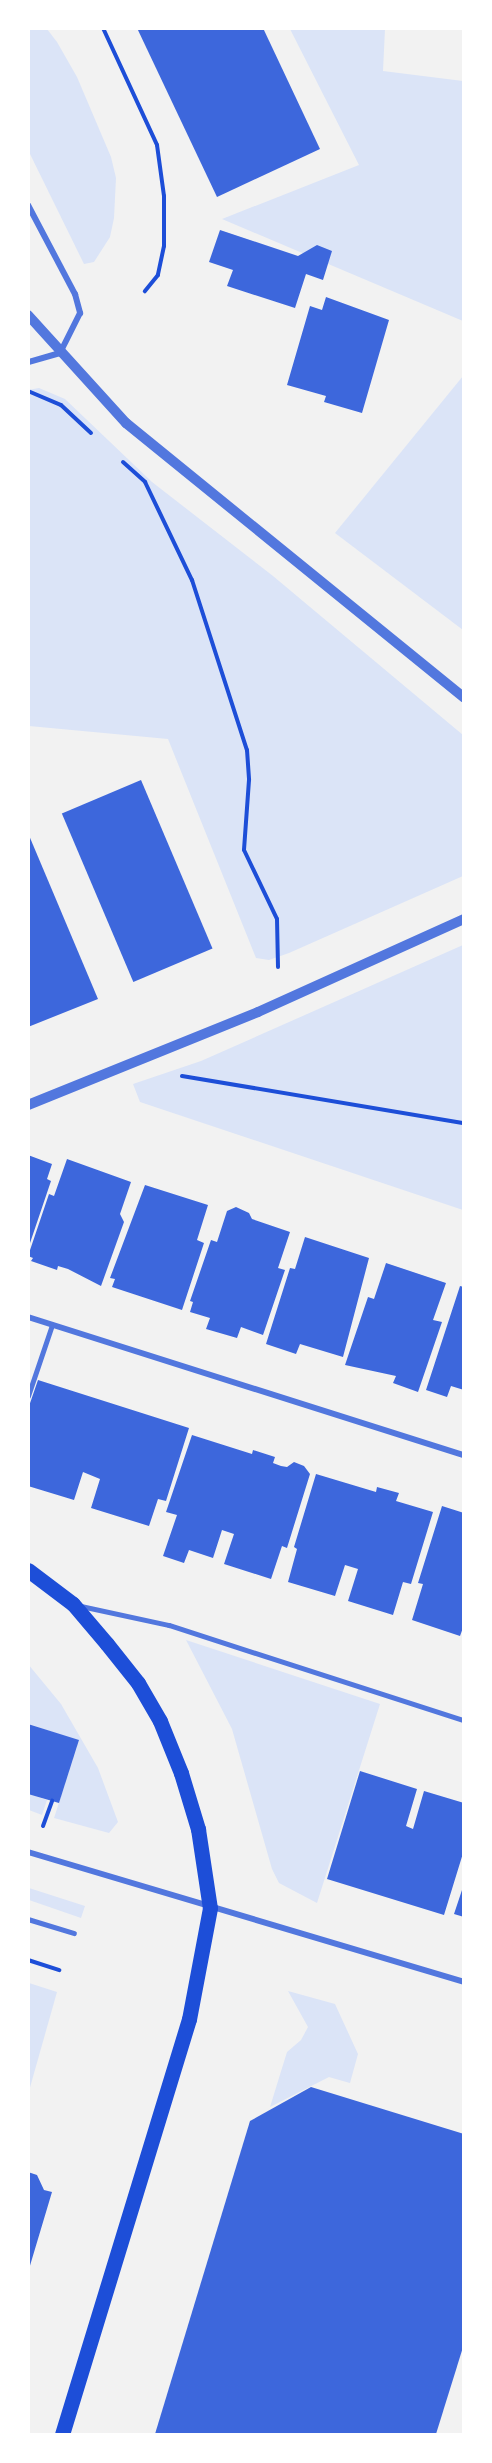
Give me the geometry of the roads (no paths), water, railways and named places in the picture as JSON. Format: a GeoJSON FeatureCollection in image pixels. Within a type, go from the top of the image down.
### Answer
{"type":"FeatureCollection","features":[{"type":"Feature","properties":{"kind":"main road"},"geometry":{"type":"LineString","coordinates":[[28,1570],[72,1604],[138,1683],[160,1721],[181,1773],[198,1829],[210,1908],[189,2019],[62,2434]]}},
{"type":"Feature","properties":{"kind":"street"},"geometry":{"type":"LineString","coordinates":[[28,205],[75,294],[80,313],[60,353],[28,362]]}},
{"type":"Feature","properties":{"kind":"street"},"geometry":{"type":"LineString","coordinates":[[28,315],[60,353],[126,423],[464,698]]}},
{"type":"Feature","properties":{"kind":"street"},"geometry":{"type":"LineString","coordinates":[[28,1105],[258,1012],[464,919]]}},
{"type":"Feature","properties":{"kind":"street"},"geometry":{"type":"LineString","coordinates":[[28,1317],[464,1455]]}},
{"type":"Feature","properties":{"kind":"street"},"geometry":{"type":"LineString","coordinates":[[28,1852],[464,1982]]}},
{"type":"Feature","properties":{"kind":"lane"},"geometry":{"type":"LineString","coordinates":[[28,1396],[52,1325]]}},
{"type":"Feature","properties":{"kind":"lane"},"geometry":{"type":"LineString","coordinates":[[72,1604],[169,1625],[464,1720]]}},
{"type":"Feature","properties":{"kind":"lane"},"geometry":{"type":"LineString","coordinates":[[28,1919],[74,1934]]}}]}
